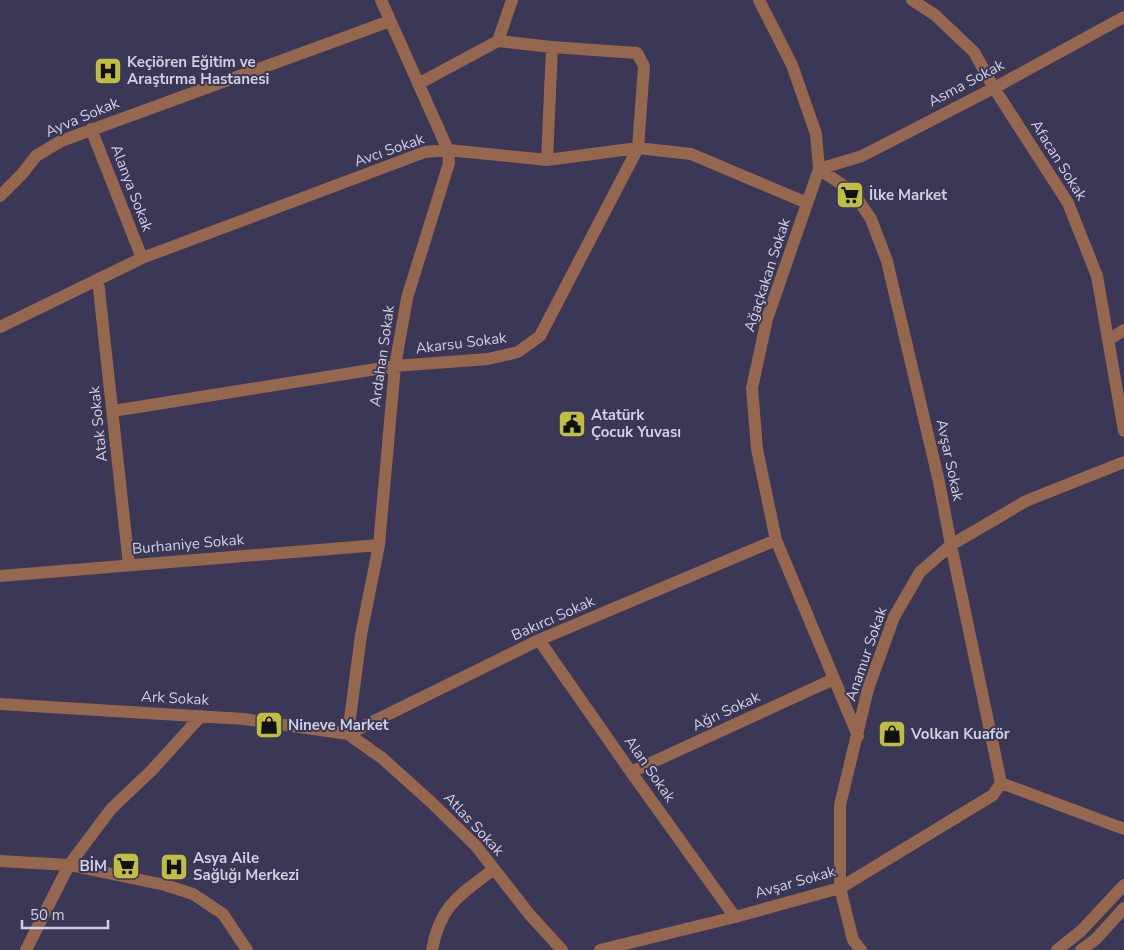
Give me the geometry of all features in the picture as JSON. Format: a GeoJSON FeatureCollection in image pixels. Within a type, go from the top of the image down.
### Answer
{"type":"FeatureCollection","features":[{"type":"Feature","properties":{"kind":"street"},"geometry":{"type":"LineString","coordinates":[[381,0],[448,150]]}},
{"type":"Feature","properties":{"kind":"street"},"geometry":{"type":"LineString","coordinates":[[498,41],[512,0]]}},
{"type":"Feature","properties":{"kind":"street","name":"Ağaçkakan Sokak"},"geometry":{"type":"LineString","coordinates":[[759,0],[792,65],[816,134],[819,169],[767,319],[752,388],[757,449],[776,540],[858,736]]}},
{"type":"Feature","properties":{"kind":"street","name":"Afacan Sokak"},"geometry":{"type":"LineString","coordinates":[[912,0],[935,15],[974,52],[994,88],[1068,202],[1096,276],[1124,431]]}},
{"type":"Feature","properties":{"kind":"street","name":"Asma Sokak"},"geometry":{"type":"LineString","coordinates":[[819,169],[862,156],[994,88],[1124,17]]}},
{"type":"Feature","properties":{"kind":"street","name":"Ayva Sokak"},"geometry":{"type":"LineString","coordinates":[[0,196],[22,174],[36,156],[61,141],[390,21]]}},
{"type":"Feature","properties":{"kind":"street"},"geometry":{"type":"LineString","coordinates":[[418,84],[498,41],[636,53],[644,66],[638,148]]}},
{"type":"Feature","properties":{"kind":"street"},"geometry":{"type":"LineString","coordinates":[[547,160],[552,47]]}},
{"type":"Feature","properties":{"kind":"street","name":"Alanya Sokak"},"geometry":{"type":"LineString","coordinates":[[91,129],[142,258]]}},
{"type":"Feature","properties":{"kind":"street","name":"Avcı Sokak"},"geometry":{"type":"LineString","coordinates":[[0,327],[142,258],[425,152],[448,150],[547,160],[638,148],[692,154],[807,203]]}},
{"type":"Feature","properties":{"kind":"street","name":"Akarsu Sokak"},"geometry":{"type":"LineString","coordinates":[[113,411],[395,366],[488,359],[518,352],[540,336],[638,148]]}},
{"type":"Feature","properties":{"kind":"street","name":"Ardahan Sokak"},"geometry":{"type":"LineString","coordinates":[[348,734],[361,635],[379,545],[395,366],[407,298],[449,163],[448,150]]}},
{"type":"Feature","properties":{"kind":"street","name":"Avşar Sokak"},"geometry":{"type":"LineString","coordinates":[[600,950],[840,888],[993,795],[1001,783],[951,545],[940,482],[887,261],[871,219],[852,192],[819,169]]}},
{"type":"Feature","properties":{"kind":"street","name":"Atak Sokak"},"geometry":{"type":"LineString","coordinates":[[98,280],[129,565]]}},
{"type":"Feature","properties":{"kind":"street"},"geometry":{"type":"LineString","coordinates":[[1108,340],[1124,330]]}},
{"type":"Feature","properties":{"kind":"street","name":"Anamur Sokak"},"geometry":{"type":"LineString","coordinates":[[861,950],[853,940],[840,888],[840,805],[868,689],[894,617],[920,572],[951,545],[1026,501],[1124,462]]}},
{"type":"Feature","properties":{"kind":"street","name":"Bakırcı Sokak"},"geometry":{"type":"LineString","coordinates":[[348,734],[539,640],[776,540]]}},
{"type":"Feature","properties":{"kind":"street","name":"Burhaniye Sokak"},"geometry":{"type":"LineString","coordinates":[[0,576],[379,545]]}},
{"type":"Feature","properties":{"kind":"street","name":"Alan Sokak"},"geometry":{"type":"LineString","coordinates":[[539,640],[735,916]]}},
{"type":"Feature","properties":{"kind":"street","name":"Ağrı Sokak"},"geometry":{"type":"LineString","coordinates":[[631,772],[834,679]]}},
{"type":"Feature","properties":{"kind":"street","name":"Ark Sokak"},"geometry":{"type":"LineString","coordinates":[[0,704],[244,719],[348,734]]}},
{"type":"Feature","properties":{"kind":"street"},"geometry":{"type":"LineString","coordinates":[[26,950],[69,865],[111,809],[152,770],[201,716]]}},
{"type":"Feature","properties":{"kind":"street","name":"Atlas Sokak"},"geometry":{"type":"LineString","coordinates":[[348,734],[382,758],[476,846],[530,915],[562,950]]}},
{"type":"Feature","properties":{"kind":"street"},"geometry":{"type":"LineString","coordinates":[[1001,783],[1124,829]]}},
{"type":"Feature","properties":{"kind":"street"},"geometry":{"type":"LineString","coordinates":[[0,861],[69,865],[165,885],[193,894],[223,914],[247,950]]}},
{"type":"Feature","properties":{"kind":"street"},"geometry":{"type":"LineString","coordinates":[[432,950],[436,932],[446,910],[458,896],[494,869]]}},
{"type":"Feature","properties":{"kind":"street"},"geometry":{"type":"LineString","coordinates":[[1057,950],[1080,931],[1124,885]]}},
{"type":"Feature","properties":{"kind":"street"},"geometry":{"type":"LineString","coordinates":[[1081,950],[1096,938],[1124,908]]}},
{"type":"Feature","properties":{"kind":"place","name":"Keçiören Eğitim ve Araştırma Hastanesi"},"geometry":{"type":"Point","coordinates":[108,71]}},
{"type":"Feature","properties":{"kind":"place","name":"İlke Market"},"geometry":{"type":"Point","coordinates":[850,195]}},
{"type":"Feature","properties":{"kind":"place","name":"Atatürk Çocuk Yuvası"},"geometry":{"type":"Point","coordinates":[572,424]}},
{"type":"Feature","properties":{"kind":"place","name":"Nineve Market"},"geometry":{"type":"Point","coordinates":[269,725]}},
{"type":"Feature","properties":{"kind":"place","name":"Volkan Kuaför"},"geometry":{"type":"Point","coordinates":[892,734]}},
{"type":"Feature","properties":{"kind":"place","name":"BİM"},"geometry":{"type":"Point","coordinates":[126,866]}},
{"type":"Feature","properties":{"kind":"place","name":"Asya Aile Sağlığı Merkezi"},"geometry":{"type":"Point","coordinates":[174,867]}}]}
